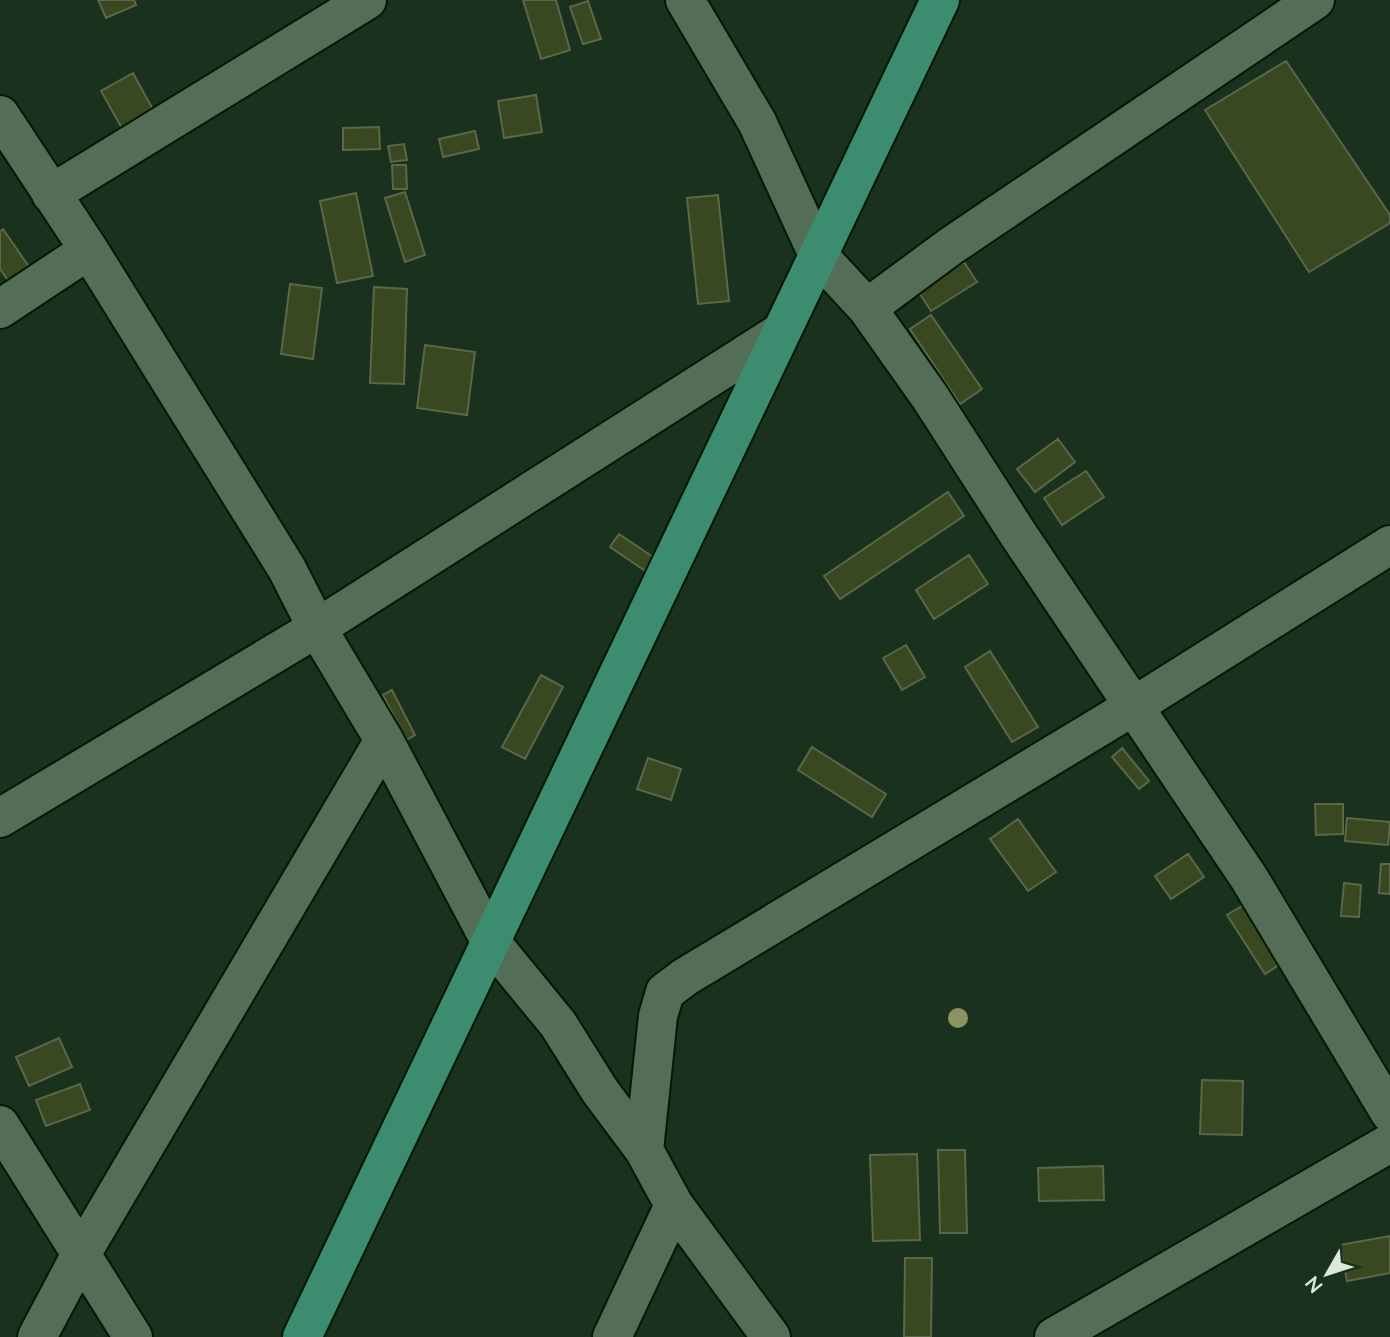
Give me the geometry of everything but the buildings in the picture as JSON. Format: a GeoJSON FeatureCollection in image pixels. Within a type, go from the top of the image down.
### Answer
{"type":"FeatureCollection","features":[{"type":"Feature","properties":{"kind":"main road"},"geometry":{"type":"LineString","coordinates":[[302,1337],[940,0]]}},
{"type":"Feature","properties":{"kind":"street"},"geometry":{"type":"LineString","coordinates":[[51,194],[367,0]]}},
{"type":"Feature","properties":{"kind":"street"},"geometry":{"type":"LineString","coordinates":[[684,0],[757,122],[818,255],[867,308],[930,397],[1018,534],[1248,878],[1390,1113]]}},
{"type":"Feature","properties":{"kind":"street"},"geometry":{"type":"LineString","coordinates":[[867,308],[951,246],[1315,0]]}},
{"type":"Feature","properties":{"kind":"street"},"geometry":{"type":"LineString","coordinates":[[0,115],[89,250],[287,569],[317,628],[384,740],[491,941],[558,1024],[600,1091],[644,1150],[674,1205],[771,1337]]}},
{"type":"Feature","properties":{"kind":"street"},"geometry":{"type":"LineString","coordinates":[[0,309],[89,250]]}},
{"type":"Feature","properties":{"kind":"street"},"geometry":{"type":"LineString","coordinates":[[0,818],[317,628],[781,332]]}},
{"type":"Feature","properties":{"kind":"street"},"geometry":{"type":"LineString","coordinates":[[644,1150],[658,1016],[665,992],[685,977],[1134,706],[1390,545]]}},
{"type":"Feature","properties":{"kind":"street"},"geometry":{"type":"LineString","coordinates":[[37,1337],[80,1256],[384,740]]}},
{"type":"Feature","properties":{"kind":"street"},"geometry":{"type":"LineString","coordinates":[[0,1125],[133,1337]]}},
{"type":"Feature","properties":{"kind":"street"},"geometry":{"type":"LineString","coordinates":[[1054,1337],[1390,1143]]}},
{"type":"Feature","properties":{"kind":"street"},"geometry":{"type":"LineString","coordinates":[[612,1337],[674,1205]]}}]}
